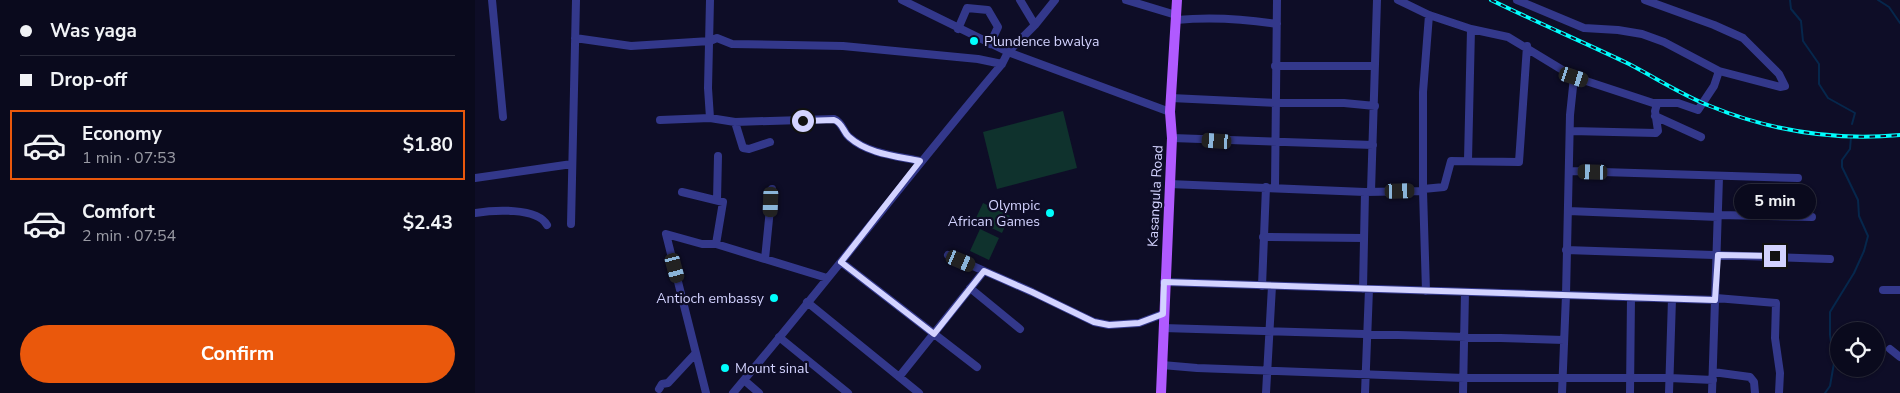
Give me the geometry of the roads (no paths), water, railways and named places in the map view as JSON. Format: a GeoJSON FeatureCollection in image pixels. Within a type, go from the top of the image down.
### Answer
{"type":"FeatureCollection","features":[{"type":"Feature","properties":{"kind":"main road","name":"Kasangula Road"},"geometry":{"type":"LineString","coordinates":[[1161,393],[1164,282],[1172,138],[1170,112],[1177,0]]}},
{"type":"Feature","properties":{"kind":"street"},"geometry":{"type":"LineString","coordinates":[[492,0],[503,117]]}},
{"type":"Feature","properties":{"kind":"street"},"geometry":{"type":"LineString","coordinates":[[571,224],[576,0]]}},
{"type":"Feature","properties":{"kind":"street"},"geometry":{"type":"LineString","coordinates":[[709,118],[710,0]]}},
{"type":"Feature","properties":{"kind":"street"},"geometry":{"type":"LineString","coordinates":[[902,0],[1007,52],[1170,112]]}},
{"type":"Feature","properties":{"kind":"street"},"geometry":{"type":"LineString","coordinates":[[1020,0],[1035,25]]}},
{"type":"Feature","properties":{"kind":"street"},"geometry":{"type":"LineString","coordinates":[[733,393],[841,262],[920,161],[1002,64],[1007,52],[1035,25],[1055,0]]}},
{"type":"Feature","properties":{"kind":"street"},"geometry":{"type":"LineString","coordinates":[[1126,0],[1176,18],[1261,21],[1277,24]]}},
{"type":"Feature","properties":{"kind":"street"},"geometry":{"type":"LineString","coordinates":[[1275,187],[1277,0]]}},
{"type":"Feature","properties":{"kind":"street"},"geometry":{"type":"LineString","coordinates":[[1365,393],[1367,336],[1363,238],[1373,145],[1377,0]]}},
{"type":"Feature","properties":{"kind":"street"},"geometry":{"type":"LineString","coordinates":[[1398,0],[1429,15],[1471,30],[1508,37],[1527,46],[1574,77],[1657,104],[1678,103],[1698,110],[1714,86],[1719,71]]}},
{"type":"Feature","properties":{"kind":"street"},"geometry":{"type":"LineString","coordinates":[[1517,0],[1584,28],[1618,30],[1642,34],[1664,42],[1719,71],[1783,88],[1786,84],[1779,74],[1743,38],[1715,25],[1645,0]]}},
{"type":"Feature","properties":{"kind":"street"},"geometry":{"type":"LineString","coordinates":[[958,28],[967,8],[988,10],[998,27],[990,44]]}},
{"type":"Feature","properties":{"kind":"street"},"geometry":{"type":"LineString","coordinates":[[1427,291],[1423,190],[1423,92],[1429,15]]}},
{"type":"Feature","properties":{"kind":"street"},"geometry":{"type":"LineString","coordinates":[[1469,160],[1471,30]]}},
{"type":"Feature","properties":{"kind":"street"},"geometry":{"type":"LineString","coordinates":[[575,38],[631,46],[710,41],[717,38],[732,44],[843,46],[978,59],[1002,64]]}},
{"type":"Feature","properties":{"kind":"street"},"geometry":{"type":"LineString","coordinates":[[1169,184],[1368,192],[1423,190],[1444,187],[1451,161],[1519,162],[1527,46]]}},
{"type":"Feature","properties":{"kind":"street"},"geometry":{"type":"LineString","coordinates":[[1275,66],[1375,66]]}},
{"type":"Feature","properties":{"kind":"street"},"geometry":{"type":"LineString","coordinates":[[1562,393],[1574,77]]}},
{"type":"Feature","properties":{"kind":"street"},"geometry":{"type":"LineString","coordinates":[[1171,98],[1275,103],[1344,103],[1375,106]]}},
{"type":"Feature","properties":{"kind":"street"},"geometry":{"type":"LineString","coordinates":[[1571,131],[1653,134],[1658,131],[1655,116],[1657,104]]}},
{"type":"Feature","properties":{"kind":"street"},"geometry":{"type":"LineString","coordinates":[[1655,116],[1701,137]]}},
{"type":"Feature","properties":{"kind":"street"},"geometry":{"type":"LineString","coordinates":[[660,120],[709,118],[735,122],[834,120],[843,128],[847,136],[867,148],[876,152],[920,161]]}},
{"type":"Feature","properties":{"kind":"street"},"geometry":{"type":"LineString","coordinates":[[735,122],[740,144],[743,148],[749,149],[769,142]]}},
{"type":"Feature","properties":{"kind":"street"},"geometry":{"type":"LineString","coordinates":[[1172,138],[1373,145]]}},
{"type":"Feature","properties":{"kind":"street"},"geometry":{"type":"LineString","coordinates":[[717,200],[718,156]]}},
{"type":"Feature","properties":{"kind":"street"},"geometry":{"type":"LineString","coordinates":[[475,178],[572,164]]}},
{"type":"Feature","properties":{"kind":"street"},"geometry":{"type":"LineString","coordinates":[[1570,171],[1798,178]]}},
{"type":"Feature","properties":{"kind":"street"},"geometry":{"type":"LineString","coordinates":[[1712,393],[1718,255],[1719,177]]}},
{"type":"Feature","properties":{"kind":"street"},"geometry":{"type":"LineString","coordinates":[[1262,286],[1265,187]]}},
{"type":"Feature","properties":{"kind":"street"},"geometry":{"type":"LineString","coordinates":[[765,259],[772,189]]}},
{"type":"Feature","properties":{"kind":"street"},"geometry":{"type":"LineString","coordinates":[[683,192],[723,202],[716,244]]}},
{"type":"Feature","properties":{"kind":"street"},"geometry":{"type":"LineString","coordinates":[[1568,211],[1811,218]]}},
{"type":"Feature","properties":{"kind":"street"},"geometry":{"type":"LineString","coordinates":[[475,213],[526,212],[544,219],[547,225]]}},
{"type":"Feature","properties":{"kind":"street"},"geometry":{"type":"LineString","coordinates":[[706,393],[695,354],[689,319],[666,234],[703,244],[716,244],[827,278]]}},
{"type":"Feature","properties":{"kind":"street"},"geometry":{"type":"LineString","coordinates":[[1263,237],[1363,238]]}},
{"type":"Feature","properties":{"kind":"street"},"geometry":{"type":"LineString","coordinates":[[1566,250],[1830,259]]}},
{"type":"Feature","properties":{"kind":"street"},"geometry":{"type":"LineString","coordinates":[[948,255],[1094,322],[1109,325],[1139,323],[1163,314]]}},
{"type":"Feature","properties":{"kind":"street"},"geometry":{"type":"LineString","coordinates":[[841,262],[977,367]]}},
{"type":"Feature","properties":{"kind":"street"},"geometry":{"type":"LineString","coordinates":[[899,377],[984,271]]}},
{"type":"Feature","properties":{"kind":"street"},"geometry":{"type":"LineString","coordinates":[[1164,282],[1716,299],[1776,303],[1775,338],[1781,373],[1779,393]]}},
{"type":"Feature","properties":{"kind":"street"},"geometry":{"type":"LineString","coordinates":[[1266,393],[1272,286]]}},
{"type":"Feature","properties":{"kind":"street"},"geometry":{"type":"LineString","coordinates":[[970,288],[1020,329]]}},
{"type":"Feature","properties":{"kind":"street"},"geometry":{"type":"LineString","coordinates":[[1883,290],[1900,290]]}},
{"type":"Feature","properties":{"kind":"street"},"geometry":{"type":"LineString","coordinates":[[1463,393],[1465,292]]}},
{"type":"Feature","properties":{"kind":"street"},"geometry":{"type":"LineString","coordinates":[[1630,393],[1631,297]]}},
{"type":"Feature","properties":{"kind":"street"},"geometry":{"type":"LineString","coordinates":[[1669,393],[1672,299]]}},
{"type":"Feature","properties":{"kind":"street"},"geometry":{"type":"LineString","coordinates":[[807,302],[919,393]]}},
{"type":"Feature","properties":{"kind":"street"},"geometry":{"type":"LineString","coordinates":[[1163,328],[1367,336],[1564,340]]}},
{"type":"Feature","properties":{"kind":"street"},"geometry":{"type":"LineString","coordinates":[[779,337],[848,393]]}},
{"type":"Feature","properties":{"kind":"street"},"geometry":{"type":"LineString","coordinates":[[1890,349],[1900,357]]}},
{"type":"Feature","properties":{"kind":"street"},"geometry":{"type":"LineString","coordinates":[[659,389],[662,384],[668,383],[695,354]]}},
{"type":"Feature","properties":{"kind":"street"},"geometry":{"type":"LineString","coordinates":[[1162,365],[1464,378],[1751,377],[1754,382],[1755,393]]}},
{"type":"Feature","properties":{"kind":"street"},"geometry":{"type":"LineString","coordinates":[[744,380],[759,393]]}},
{"type":"Feature","properties":{"kind":"waterway"},"geometry":{"type":"LineString","coordinates":[[1790,0],[1791,9],[1801,21],[1803,41],[1819,64],[1819,84],[1828,98],[1855,113],[1852,124]]}},
{"type":"Feature","properties":{"kind":"waterway"},"geometry":{"type":"LineString","coordinates":[[1878,0],[1889,7],[1900,23]]}},
{"type":"Feature","properties":{"kind":"waterway"},"geometry":{"type":"LineString","coordinates":[[1825,393],[1830,386],[1834,363],[1830,335],[1830,312],[1854,273],[1864,251],[1868,236],[1859,216],[1858,200],[1842,167],[1842,160],[1850,149],[1851,137]]}},
{"type":"Feature","properties":{"kind":"railway"},"geometry":{"type":"LineString","coordinates":[[1491,0],[1629,64],[1689,97],[1733,115],[1780,128],[1827,135],[1851,137],[1900,135]]}},
{"type":"Feature","properties":{"kind":"place","name":"Plundence bwalya"},"geometry":{"type":"Point","coordinates":[974,41]}},
{"type":"Feature","properties":{"kind":"place","name":"Olympic African Games"},"geometry":{"type":"Point","coordinates":[1050,213]}},
{"type":"Feature","properties":{"kind":"place","name":"Antioch embassy"},"geometry":{"type":"Point","coordinates":[774,298]}},
{"type":"Feature","properties":{"kind":"place","name":"Mount sinal"},"geometry":{"type":"Point","coordinates":[725,368]}}]}
